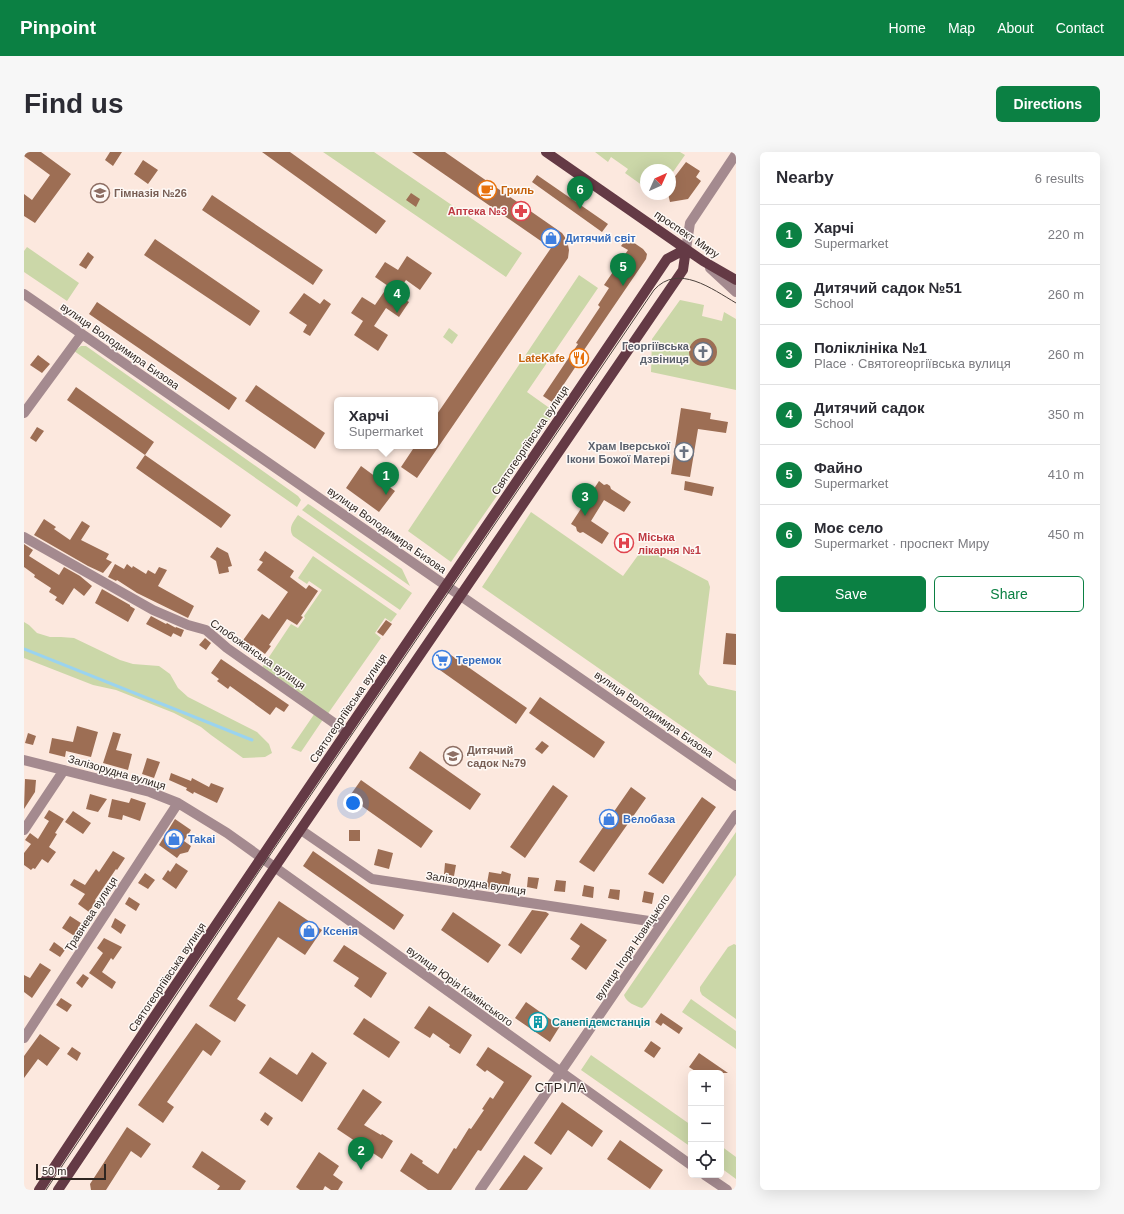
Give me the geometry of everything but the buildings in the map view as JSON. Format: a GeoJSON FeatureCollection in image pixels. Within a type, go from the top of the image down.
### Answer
{"type":"FeatureCollection","features":[{"type":"Feature","properties":{"kind":"main road","name":"проспект Миру"},"geometry":{"type":"LineString","coordinates":[[546,152],[703,261],[736,280]]}},
{"type":"Feature","properties":{"kind":"main road","name":"Святогеоргіївська вулиця"},"geometry":{"type":"LineString","coordinates":[[41,1188],[261,857],[667,259],[686,249]]}},
{"type":"Feature","properties":{"kind":"main road"},"geometry":{"type":"LineString","coordinates":[[58,1190],[275,868],[683,270],[686,249]]}},
{"type":"Feature","properties":{"kind":"street"},"geometry":{"type":"LineString","coordinates":[[686,249],[690,223],[736,154]]}},
{"type":"Feature","properties":{"kind":"street"},"geometry":{"type":"LineString","coordinates":[[703,261],[736,292]]}},
{"type":"Feature","properties":{"kind":"street","name":"вулиця Володимира Бизова"},"geometry":{"type":"LineString","coordinates":[[24,294],[736,786]]}},
{"type":"Feature","properties":{"kind":"street"},"geometry":{"type":"LineString","coordinates":[[24,413],[82,334]]}},
{"type":"Feature","properties":{"kind":"street","name":"Слобожанська вулиця"},"geometry":{"type":"LineString","coordinates":[[24,537],[154,610],[188,625],[206,630],[227,648],[347,732]]}},
{"type":"Feature","properties":{"kind":"street","name":"Залізорудна вулиця"},"geometry":{"type":"LineString","coordinates":[[24,760],[150,792],[178,803],[227,833],[261,857]]}},
{"type":"Feature","properties":{"kind":"street"},"geometry":{"type":"LineString","coordinates":[[24,830],[64,770]]}},
{"type":"Feature","properties":{"kind":"street","name":"Травнева вулиця"},"geometry":{"type":"LineString","coordinates":[[24,1038],[178,803]]}},
{"type":"Feature","properties":{"kind":"street","name":"вулиця Ігоря Новицького"},"geometry":{"type":"LineString","coordinates":[[480,1190],[736,815]]}},
{"type":"Feature","properties":{"kind":"street","name":"Залізорудна вулиця"},"geometry":{"type":"LineString","coordinates":[[301,830],[372,879],[662,923]]}},
{"type":"Feature","properties":{"kind":"street","name":"вулиця Юрія Камінського"},"geometry":{"type":"LineString","coordinates":[[261,857],[688,1163]]}},
{"type":"Feature","properties":{"kind":"street"},"geometry":{"type":"LineString","coordinates":[[709,1178],[727,1190]]}},
{"type":"Feature","properties":{"kind":"green space"},"geometry":{"type":"Polygon","coordinates":[[[323,152],[374,152],[522,253],[506,277],[323,152]]]}},
{"type":"Feature","properties":{"kind":"green space"},"geometry":{"type":"Polygon","coordinates":[[[595,152],[680,152],[685,155],[676,168],[676,164],[640,164],[640,184],[625,173],[628,169],[611,157],[608,162],[595,152]]]}},
{"type":"Feature","properties":{"kind":"green space"},"geometry":{"type":"Polygon","coordinates":[[[27,247],[79,283],[67,301],[24,272],[24,251],[27,247]]]}},
{"type":"Feature","properties":{"kind":"green space"},"geometry":{"type":"Polygon","coordinates":[[[579,275],[598,288],[527,392],[555,412],[451,562],[408,531],[579,275]]]}},
{"type":"Feature","properties":{"kind":"green space"},"geometry":{"type":"Polygon","coordinates":[[[680,300],[704,305],[702,316],[722,321],[724,312],[736,319],[736,390],[651,372],[652,339],[680,300]]]}},
{"type":"Feature","properties":{"kind":"green space"},"geometry":{"type":"Polygon","coordinates":[[[449,328],[458,335],[452,344],[443,337],[449,328]]]}},
{"type":"Feature","properties":{"kind":"green space"},"geometry":{"type":"Polygon","coordinates":[[[81,346],[86,346],[298,496],[301,500],[297,507],[74,351],[81,346]]]}},
{"type":"Feature","properties":{"kind":"green space"},"geometry":{"type":"Polygon","coordinates":[[[308,504],[402,569],[410,586],[302,510],[308,504]]]}},
{"type":"Feature","properties":{"kind":"green space"},"geometry":{"type":"Polygon","coordinates":[[[531,512],[623,576],[644,547],[708,581],[710,587],[699,674],[708,685],[736,691],[736,764],[482,587],[531,512]]]}},
{"type":"Feature","properties":{"kind":"green space"},"geometry":{"type":"Polygon","coordinates":[[[298,515],[412,593],[400,610],[293,536],[291,528],[298,515]]]}},
{"type":"Feature","properties":{"kind":"green space"},"geometry":{"type":"Polygon","coordinates":[[[313,556],[397,614],[391,622],[385,618],[375,633],[381,638],[327,715],[261,669],[291,624],[298,628],[305,618],[304,616],[322,590],[309,581],[307,584],[298,578],[313,556]]]}},
{"type":"Feature","properties":{"kind":"green space"},"geometry":{"type":"Polygon","coordinates":[[[24,622],[37,633],[50,637],[74,638],[120,660],[133,664],[159,666],[170,674],[178,688],[188,697],[257,732],[269,744],[272,753],[265,757],[243,758],[201,727],[174,713],[116,690],[93,685],[24,658],[24,622]]]}},
{"type":"Feature","properties":{"kind":"green space"},"geometry":{"type":"Polygon","coordinates":[[[315,713],[324,718],[301,752],[291,748],[315,713]]]}},
{"type":"Feature","properties":{"kind":"green space"},"geometry":{"type":"Polygon","coordinates":[[[736,832],[736,875],[646,1004],[642,1008],[631,1003],[624,995],[736,832]]]}},
{"type":"Feature","properties":{"kind":"green space"},"geometry":{"type":"Polygon","coordinates":[[[734,944],[736,945],[736,1019],[702,995],[700,991],[700,987],[728,947],[734,944]]]}},
{"type":"Feature","properties":{"kind":"green space"},"geometry":{"type":"Polygon","coordinates":[[[691,999],[736,1031],[736,1049],[682,1012],[691,999]]]}},
{"type":"Feature","properties":{"kind":"green space"},"geometry":{"type":"Polygon","coordinates":[[[591,1055],[688,1123],[688,1145],[581,1070],[591,1055]]]}},
{"type":"Feature","properties":{"kind":"green space"},"geometry":{"type":"Polygon","coordinates":[[[724,1148],[736,1157],[736,1179],[724,1170],[724,1148]]]}},
{"type":"Feature","properties":{"kind":"waterway"},"geometry":{"type":"LineString","coordinates":[[24,649],[252,740]]}},
{"type":"Feature","properties":{"kind":"tram line"},"geometry":{"type":"LineString","coordinates":[[46,1190],[266,861],[654,290],[663,282],[674,279],[684,279],[695,281],[706,286],[736,303]]}},
{"type":"Feature","properties":{"kind":"place","name":"Гриль"},"geometry":{"type":"Point","coordinates":[487,190]}},
{"type":"Feature","properties":{"kind":"place","name":"Гімназія №26"},"geometry":{"type":"Point","coordinates":[100,193]}},
{"type":"Feature","properties":{"kind":"place","name":"Моє село"},"geometry":{"type":"Point","coordinates":[580,209]}},
{"type":"Feature","properties":{"kind":"place","name":"Аптека №3"},"geometry":{"type":"Point","coordinates":[521,211]}},
{"type":"Feature","properties":{"kind":"place","name":"Дитячий світ"},"geometry":{"type":"Point","coordinates":[551,238]}},
{"type":"Feature","properties":{"kind":"place","name":"Файно"},"geometry":{"type":"Point","coordinates":[623,286]}},
{"type":"Feature","properties":{"kind":"place","name":"Дитячий садок"},"geometry":{"type":"Point","coordinates":[397,313]}},
{"type":"Feature","properties":{"kind":"place","name":"Георгіївська дзвіниця"},"geometry":{"type":"Point","coordinates":[703,352]}},
{"type":"Feature","properties":{"kind":"place","name":"LateKafe"},"geometry":{"type":"Point","coordinates":[579,358]}},
{"type":"Feature","properties":{"kind":"place","name":"Храм Іверської Ікони Божої Матері"},"geometry":{"type":"Point","coordinates":[684,452]}},
{"type":"Feature","properties":{"kind":"place","name":"Харчі"},"geometry":{"type":"Point","coordinates":[386,495]}},
{"type":"Feature","properties":{"kind":"place","name":"Поліклініка №1"},"geometry":{"type":"Point","coordinates":[585,516]}},
{"type":"Feature","properties":{"kind":"place","name":"Міська лікарня №1"},"geometry":{"type":"Point","coordinates":[624,543]}},
{"type":"Feature","properties":{"kind":"place","name":"Теремок"},"geometry":{"type":"Point","coordinates":[442,660]}},
{"type":"Feature","properties":{"kind":"place","name":"Дитячий садок №79"},"geometry":{"type":"Point","coordinates":[453,756]}},
{"type":"Feature","properties":{"kind":"place","name":"Велобаза"},"geometry":{"type":"Point","coordinates":[609,819]}},
{"type":"Feature","properties":{"kind":"place","name":"Takai"},"geometry":{"type":"Point","coordinates":[174,839]}},
{"type":"Feature","properties":{"kind":"place","name":"Ксенія"},"geometry":{"type":"Point","coordinates":[309,931]}},
{"type":"Feature","properties":{"kind":"place","name":"Санепідемстанція"},"geometry":{"type":"Point","coordinates":[538,1022]}},
{"type":"Feature","properties":{"kind":"place","name":"Дитячий садок №51"},"geometry":{"type":"Point","coordinates":[361,1170]}},
{"type":"Feature","properties":{"kind":"district","name":"СТРІЛА"},"geometry":{"type":"Point","coordinates":[561,1087]}}]}
